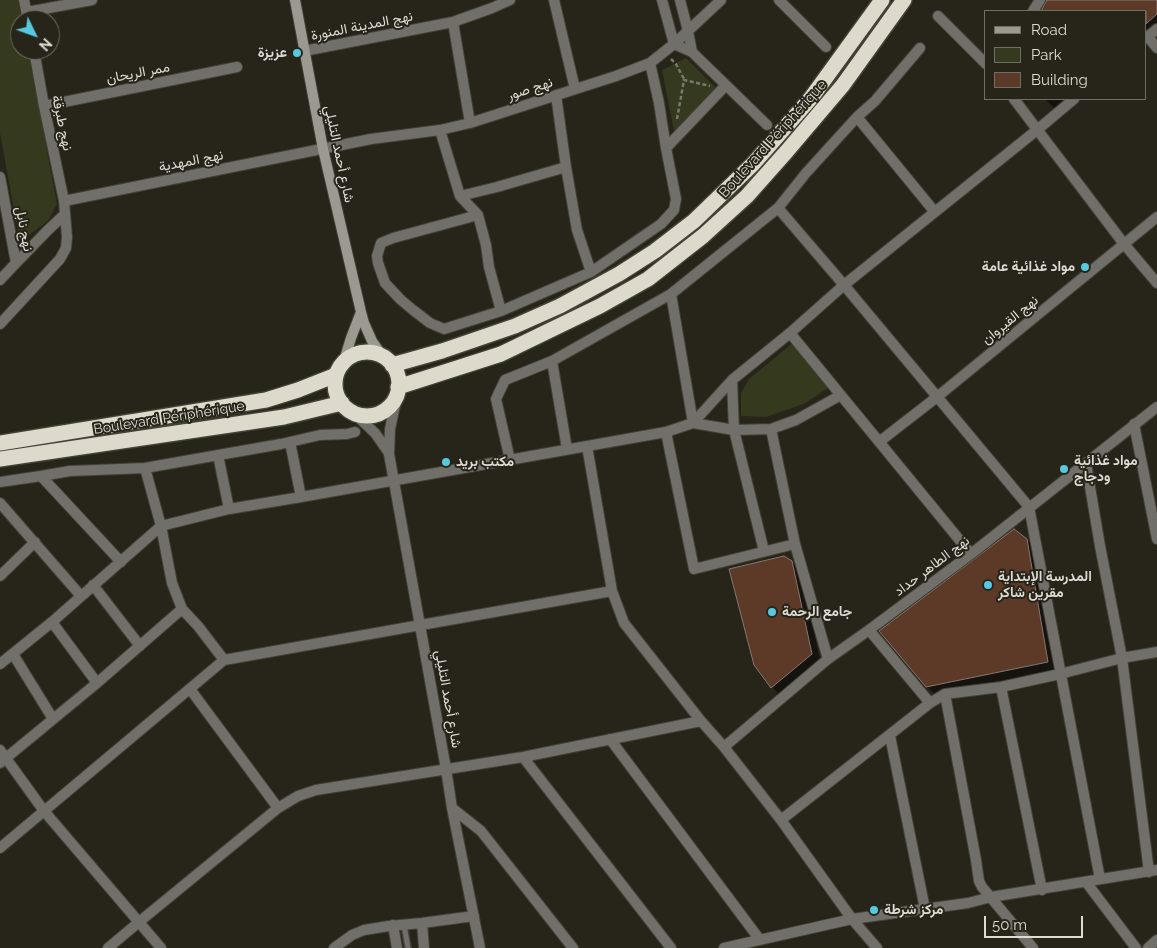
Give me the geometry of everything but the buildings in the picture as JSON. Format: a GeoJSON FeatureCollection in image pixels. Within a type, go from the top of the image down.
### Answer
{"type":"FeatureCollection","features":[{"type":"Feature","properties":{"kind":"highway","name":"Boulevard Périphérique"},"geometry":{"type":"LineString","coordinates":[[388,361],[442,351],[515,326],[560,306],[618,274],[654,251],[694,221],[754,164],[811,98],[882,0]]}},
{"type":"Feature","properties":{"kind":"highway","name":"Boulevard Périphérique"},"geometry":{"type":"LineString","coordinates":[[398,391],[500,354],[600,306],[648,279],[703,236],[747,196],[843,85],[904,0]]}},
{"type":"Feature","properties":{"kind":"highway"},"geometry":{"type":"LineString","coordinates":[[373,353],[388,361],[397,375],[398,391],[388,408],[374,415],[364,416],[355,414],[347,409],[337,395],[335,385],[340,369],[351,356],[373,353]]}},
{"type":"Feature","properties":{"kind":"highway","name":"Boulevard Périphérique"},"geometry":{"type":"LineString","coordinates":[[0,444],[266,400],[298,390],[340,369]]}},
{"type":"Feature","properties":{"kind":"highway","name":"Boulevard Périphérique"},"geometry":{"type":"LineString","coordinates":[[0,460],[284,417],[342,403]]}},
{"type":"Feature","properties":{"kind":"street"},"geometry":{"type":"LineString","coordinates":[[51,10],[92,0]]}},
{"type":"Feature","properties":{"kind":"street","name":"شارع أحمد التليلي"},"geometry":{"type":"LineString","coordinates":[[295,0],[323,149],[361,312],[368,332],[377,349],[388,361]]}},
{"type":"Feature","properties":{"kind":"street","name":"نهج المدينة المنورة"},"geometry":{"type":"LineString","coordinates":[[304,51],[453,22],[491,4],[510,0]]}},
{"type":"Feature","properties":{"kind":"street"},"geometry":{"type":"LineString","coordinates":[[554,0],[575,89]]}},
{"type":"Feature","properties":{"kind":"street"},"geometry":{"type":"LineString","coordinates":[[662,0],[674,44],[692,52],[766,126]]}},
{"type":"Feature","properties":{"kind":"street"},"geometry":{"type":"LineString","coordinates":[[680,0],[692,52]]}},
{"type":"Feature","properties":{"kind":"street","name":"نهج صور"},"geometry":{"type":"LineString","coordinates":[[323,149],[371,139],[440,130],[470,123],[616,76],[650,62],[665,52],[721,0]]}},
{"type":"Feature","properties":{"kind":"street"},"geometry":{"type":"LineString","coordinates":[[779,0],[826,47]]}},
{"type":"Feature","properties":{"kind":"street"},"geometry":{"type":"LineString","coordinates":[[938,16],[984,62]]}},
{"type":"Feature","properties":{"kind":"street"},"geometry":{"type":"LineString","coordinates":[[453,22],[470,123]]}},
{"type":"Feature","properties":{"kind":"street"},"geometry":{"type":"LineString","coordinates":[[1157,29],[1147,37],[1157,48]]}},
{"type":"Feature","properties":{"kind":"street"},"geometry":{"type":"LineString","coordinates":[[510,460],[496,399],[505,380],[552,361],[671,294],[778,208],[806,173],[857,117],[875,101],[920,48]]}},
{"type":"Feature","properties":{"kind":"street","name":"نهج طبرقة"},"geometry":{"type":"LineString","coordinates":[[0,324],[60,258],[66,248],[64,201],[36,60]]}},
{"type":"Feature","properties":{"kind":"street"},"geometry":{"type":"LineString","coordinates":[[478,215],[380,243],[378,263],[386,283],[413,310],[430,323],[444,329],[501,311],[591,272],[661,224],[674,210],[676,199],[660,103],[650,62]]}},
{"type":"Feature","properties":{"kind":"street","name":"ممر الريحان"},"geometry":{"type":"LineString","coordinates":[[44,106],[237,67]]}},
{"type":"Feature","properties":{"kind":"street"},"geometry":{"type":"LineString","coordinates":[[666,148],[726,85]]}},
{"type":"Feature","properties":{"kind":"street"},"geometry":{"type":"LineString","coordinates":[[556,95],[577,230],[591,272]]}},
{"type":"Feature","properties":{"kind":"street"},"geometry":{"type":"LineString","coordinates":[[1015,100],[1124,244],[1157,283]]}},
{"type":"Feature","properties":{"kind":"street"},"geometry":{"type":"LineString","coordinates":[[693,423],[732,380],[934,211],[1073,100]]}},
{"type":"Feature","properties":{"kind":"street"},"geometry":{"type":"LineString","coordinates":[[857,117],[934,211]]}},
{"type":"Feature","properties":{"kind":"street"},"geometry":{"type":"LineString","coordinates":[[440,130],[460,196],[478,215],[501,311]]}},
{"type":"Feature","properties":{"kind":"street","name":"نهج المهدية"},"geometry":{"type":"LineString","coordinates":[[64,201],[323,149]]}},
{"type":"Feature","properties":{"kind":"street"},"geometry":{"type":"LineString","coordinates":[[460,196],[566,168]]}},
{"type":"Feature","properties":{"kind":"street","name":"نهج نابل"},"geometry":{"type":"LineString","coordinates":[[0,177],[16,263],[0,280]]}},
{"type":"Feature","properties":{"kind":"street"},"geometry":{"type":"LineString","coordinates":[[778,208],[1029,507],[1100,879]]}},
{"type":"Feature","properties":{"kind":"street"},"geometry":{"type":"LineString","coordinates":[[16,263],[65,214]]}},
{"type":"Feature","properties":{"kind":"street","name":"نهج القيروان"},"geometry":{"type":"LineString","coordinates":[[879,442],[937,397],[1157,217]]}},
{"type":"Feature","properties":{"kind":"street"},"geometry":{"type":"LineString","coordinates":[[671,294],[693,423]]}},
{"type":"Feature","properties":{"kind":"street"},"geometry":{"type":"LineString","coordinates":[[340,369],[361,312]]}},
{"type":"Feature","properties":{"kind":"street"},"geometry":{"type":"LineString","coordinates":[[790,333],[971,554]]}},
{"type":"Feature","properties":{"kind":"street"},"geometry":{"type":"LineString","coordinates":[[552,361],[568,450]]}},
{"type":"Feature","properties":{"kind":"street"},"geometry":{"type":"LineString","coordinates":[[732,380],[734,430],[764,552]]}},
{"type":"Feature","properties":{"kind":"street"},"geometry":{"type":"LineString","coordinates":[[389,454],[390,428],[398,391]]}},
{"type":"Feature","properties":{"kind":"street"},"geometry":{"type":"LineString","coordinates":[[1,661],[13,654],[52,622],[161,526],[229,509],[666,432],[693,423],[734,430],[771,428],[796,420],[841,395]]}},
{"type":"Feature","properties":{"kind":"street","name":"نهج الطاهر حداد"},"geometry":{"type":"LineString","coordinates":[[724,747],[828,659],[971,554],[1157,407]]}},
{"type":"Feature","properties":{"kind":"street"},"geometry":{"type":"LineString","coordinates":[[355,414],[375,433],[389,454]]}},
{"type":"Feature","properties":{"kind":"street"},"geometry":{"type":"LineString","coordinates":[[1134,424],[1157,538]]}},
{"type":"Feature","properties":{"kind":"street"},"geometry":{"type":"LineString","coordinates":[[771,428],[795,544],[828,659]]}},
{"type":"Feature","properties":{"kind":"street"},"geometry":{"type":"LineString","coordinates":[[0,482],[70,471],[145,468],[320,435],[355,432]]}},
{"type":"Feature","properties":{"kind":"street"},"geometry":{"type":"LineString","coordinates":[[666,432],[694,569],[795,544]]}},
{"type":"Feature","properties":{"kind":"street"},"geometry":{"type":"LineString","coordinates":[[290,442],[300,497]]}},
{"type":"Feature","properties":{"kind":"street"},"geometry":{"type":"LineString","coordinates":[[587,446],[612,591],[624,623],[781,820],[852,919],[877,948]]}},
{"type":"Feature","properties":{"kind":"street","name":"شارع أحمد التليلي"},"geometry":{"type":"LineString","coordinates":[[389,454],[452,808],[480,948]]}},
{"type":"Feature","properties":{"kind":"street"},"geometry":{"type":"LineString","coordinates":[[218,455],[229,509]]}},
{"type":"Feature","properties":{"kind":"street"},"geometry":{"type":"LineString","coordinates":[[726,948],[852,919],[968,903],[1153,871],[1122,658],[1086,463]]}},
{"type":"Feature","properties":{"kind":"street"},"geometry":{"type":"LineString","coordinates":[[145,468],[161,526],[172,583],[182,609],[224,660]]}},
{"type":"Feature","properties":{"kind":"street"},"geometry":{"type":"LineString","coordinates":[[41,476],[122,562]]}},
{"type":"Feature","properties":{"kind":"street"},"geometry":{"type":"LineString","coordinates":[[1,505],[81,596]]}},
{"type":"Feature","properties":{"kind":"street"},"geometry":{"type":"LineString","coordinates":[[0,576],[35,542]]}},
{"type":"Feature","properties":{"kind":"street"},"geometry":{"type":"LineString","coordinates":[[93,585],[140,646]]}},
{"type":"Feature","properties":{"kind":"street"},"geometry":{"type":"LineString","coordinates":[[0,848],[224,660],[612,591]]}},
{"type":"Feature","properties":{"kind":"street"},"geometry":{"type":"LineString","coordinates":[[161,948],[44,811],[2,757],[97,683],[182,609]]}},
{"type":"Feature","properties":{"kind":"street"},"geometry":{"type":"LineString","coordinates":[[52,622],[97,683]]}},
{"type":"Feature","properties":{"kind":"street"},"geometry":{"type":"LineString","coordinates":[[869,630],[930,703]]}},
{"type":"Feature","properties":{"kind":"street"},"geometry":{"type":"LineString","coordinates":[[781,820],[930,703],[945,694],[1002,686],[1122,658],[1157,652]]}},
{"type":"Feature","properties":{"kind":"street"},"geometry":{"type":"LineString","coordinates":[[13,654],[53,719]]}},
{"type":"Feature","properties":{"kind":"street"},"geometry":{"type":"LineString","coordinates":[[1002,686],[1042,890]]}},
{"type":"Feature","properties":{"kind":"street"},"geometry":{"type":"LineString","coordinates":[[190,689],[278,808]]}},
{"type":"Feature","properties":{"kind":"street"},"geometry":{"type":"LineString","coordinates":[[945,694],[979,881],[1032,948]]}},
{"type":"Feature","properties":{"kind":"street"},"geometry":{"type":"LineString","coordinates":[[108,948],[278,808],[298,796],[316,790],[523,757],[701,721]]}},
{"type":"Feature","properties":{"kind":"street"},"geometry":{"type":"LineString","coordinates":[[890,736],[925,909]]}},
{"type":"Feature","properties":{"kind":"street"},"geometry":{"type":"LineString","coordinates":[[610,739],[760,940]]}},
{"type":"Feature","properties":{"kind":"street"},"geometry":{"type":"LineString","coordinates":[[523,757],[671,948]]}},
{"type":"Feature","properties":{"kind":"street"},"geometry":{"type":"LineString","coordinates":[[452,808],[480,831],[573,948]]}},
{"type":"Feature","properties":{"kind":"street"},"geometry":{"type":"LineString","coordinates":[[1086,882],[1136,948]]}},
{"type":"Feature","properties":{"kind":"street"},"geometry":{"type":"LineString","coordinates":[[334,948],[352,935],[364,930],[474,916]]}},
{"type":"Feature","properties":{"kind":"street"},"geometry":{"type":"LineString","coordinates":[[422,923],[424,948]]}},
{"type":"Feature","properties":{"kind":"street"},"geometry":{"type":"LineString","coordinates":[[397,948],[399,925]]}},
{"type":"Feature","properties":{"kind":"street"},"geometry":{"type":"LineString","coordinates":[[1148,948],[1157,940]]}},
{"type":"Feature","properties":{"kind":"lane"},"geometry":{"type":"LineString","coordinates":[[399,925],[408,948]]}},
{"type":"Feature","properties":{"kind":"path"},"geometry":{"type":"LineString","coordinates":[[665,52],[676,64],[684,80],[676,123]]}},
{"type":"Feature","properties":{"kind":"path"},"geometry":{"type":"LineString","coordinates":[[684,80],[716,88],[726,85]]}},
{"type":"Feature","properties":{"kind":"green space"},"geometry":{"type":"Polygon","coordinates":[[[0,0],[18,0],[20,10],[10,10],[10,60],[30,60],[57,204],[48,221],[25,238],[19,237],[0,133],[0,0]]]}},
{"type":"Feature","properties":{"kind":"green space"},"geometry":{"type":"Polygon","coordinates":[[[686,58],[716,88],[674,131],[662,70],[686,58]]]}},
{"type":"Feature","properties":{"kind":"green space"},"geometry":{"type":"Polygon","coordinates":[[[794,342],[830,387],[804,404],[766,417],[741,416],[741,393],[749,379],[794,342]]]}},
{"type":"Feature","properties":{"kind":"place","name":"عزيزة"},"geometry":{"type":"Point","coordinates":[297,53]}},
{"type":"Feature","properties":{"kind":"place","name":"مواد غذائية عامة"},"geometry":{"type":"Point","coordinates":[1085,267]}},
{"type":"Feature","properties":{"kind":"place","name":"مكتب بريد"},"geometry":{"type":"Point","coordinates":[446,462]}},
{"type":"Feature","properties":{"kind":"place","name":"مواد غذائية ودجاج"},"geometry":{"type":"Point","coordinates":[1064,469]}},
{"type":"Feature","properties":{"kind":"place","name":"المدرسة الإبتداية مقرين شاكر"},"geometry":{"type":"Point","coordinates":[988,585]}},
{"type":"Feature","properties":{"kind":"place","name":"جامع الرحمة"},"geometry":{"type":"Point","coordinates":[772,612]}},
{"type":"Feature","properties":{"kind":"place","name":"مركز شرطة"},"geometry":{"type":"Point","coordinates":[874,910]}}]}
